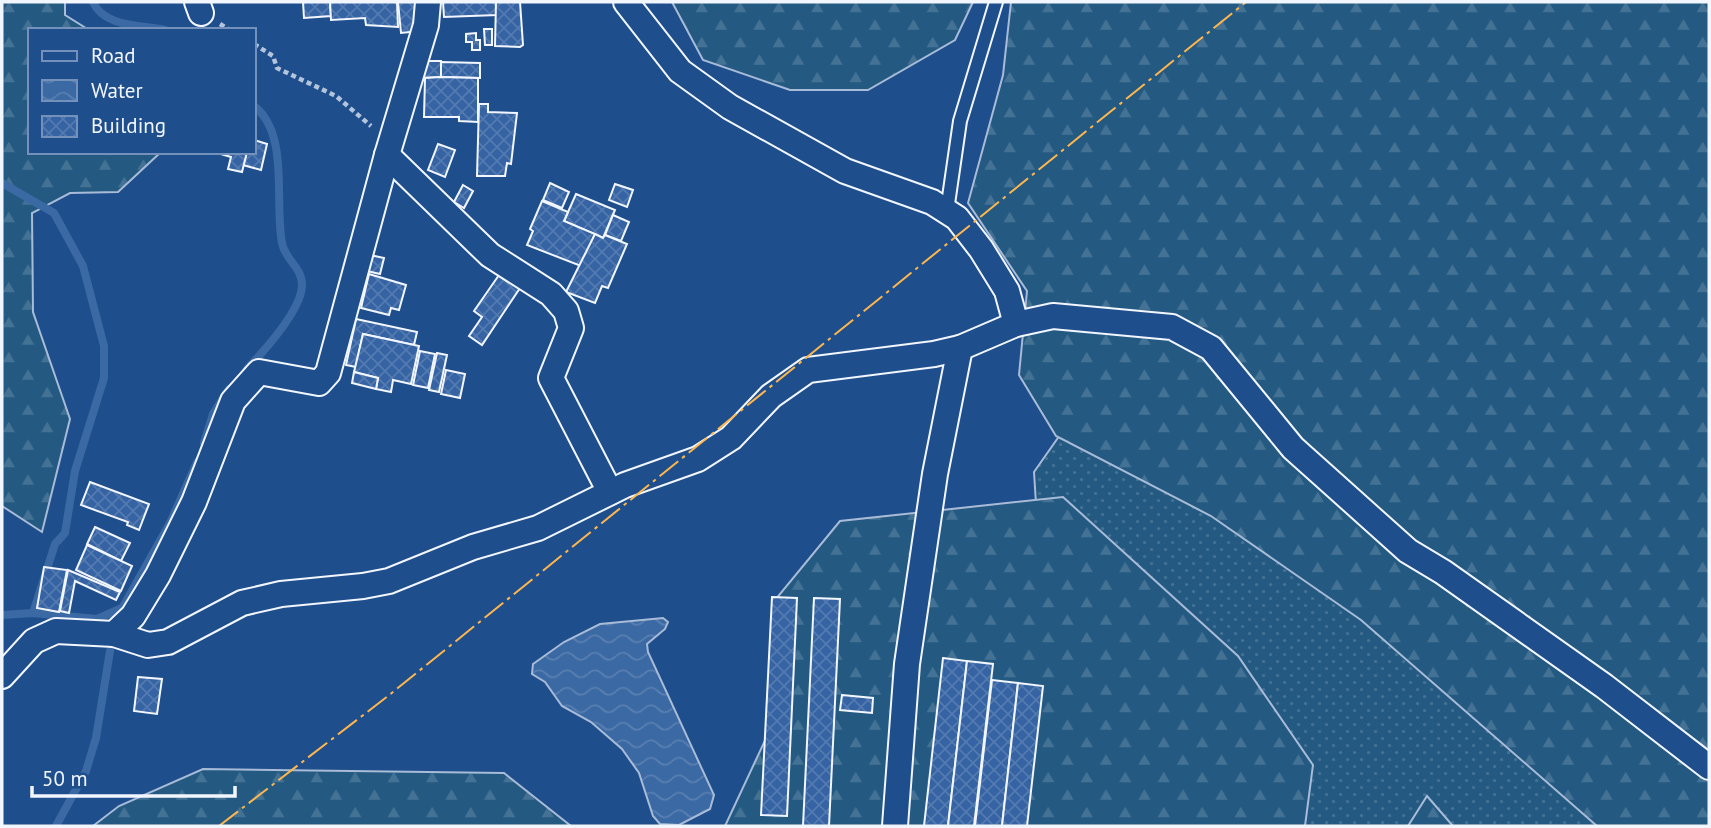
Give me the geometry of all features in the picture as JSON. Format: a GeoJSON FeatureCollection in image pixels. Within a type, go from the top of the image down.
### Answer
{"type":"FeatureCollection","features":[{"type":"Feature","properties":{"kind":"street"},"geometry":{"type":"LineString","coordinates":[[114,634],[133,616],[158,575],[194,502],[233,401],[259,372],[319,383],[328,373],[388,148],[426,25],[428,2]]}},
{"type":"Feature","properties":{"kind":"street"},"geometry":{"type":"LineString","coordinates":[[626,2],[680,71],[730,107],[845,171],[932,202],[957,218],[981,249],[1007,291],[1016,324]]}},
{"type":"Feature","properties":{"kind":"street"},"geometry":{"type":"LineString","coordinates":[[388,148],[490,255],[551,294],[566,311],[570,328],[551,378],[610,492]]}},
{"type":"Feature","properties":{"kind":"street"},"geometry":{"type":"LineString","coordinates":[[2,676],[34,641],[56,631],[114,634],[148,645],[168,642],[242,603],[281,594],[363,586],[389,580],[473,547],[538,528],[610,492],[698,459],[731,438],[771,396],[808,370],[934,354],[960,348],[1016,324],[1053,316],[1172,327],[1211,348],[1293,448],[1409,551],[1604,686],[1709,767]]}},
{"type":"Feature","properties":{"kind":"street"},"geometry":{"type":"LineString","coordinates":[[895,826],[907,664],[935,474],[960,348]]}},
{"type":"Feature","properties":{"kind":"lane"},"geometry":{"type":"LineString","coordinates":[[947,211],[960,121],[996,2]]}},
{"type":"Feature","properties":{"kind":"path"},"geometry":{"type":"LineString","coordinates":[[256,45],[273,55],[277,68],[336,96],[388,148]]}},
{"type":"Feature","properties":{"kind":"green space"},"geometry":{"type":"Polygon","coordinates":[[[2,2],[65,2],[65,15],[86,28],[28,28],[28,154],[159,154],[118,192],[70,193],[32,213],[33,312],[70,419],[42,532],[2,506],[2,2]]]}},
{"type":"Feature","properties":{"kind":"green space"},"geometry":{"type":"Polygon","coordinates":[[[672,2],[973,2],[955,40],[868,90],[790,90],[703,60],[672,2]]]}},
{"type":"Feature","properties":{"kind":"green space"},"geometry":{"type":"Polygon","coordinates":[[[1011,2],[1709,2],[1709,826],[1597,826],[1361,620],[1211,516],[1056,436],[1019,375],[1027,291],[968,203],[1003,75],[1011,2]]]}},
{"type":"Feature","properties":{"kind":"green space"},"geometry":{"type":"Polygon","coordinates":[[[1086,398],[1709,826],[1150,826],[1040,567],[1034,472],[1086,398]]]}},
{"type":"Feature","properties":{"kind":"green space"},"geometry":{"type":"Polygon","coordinates":[[[1063,497],[1238,656],[1313,765],[1305,826],[725,826],[783,702],[775,600],[840,521],[1063,497]]]}},
{"type":"Feature","properties":{"kind":"green space"},"geometry":{"type":"Polygon","coordinates":[[[203,769],[504,773],[571,826],[93,826],[119,806],[203,769]]]}},
{"type":"Feature","properties":{"kind":"green space"},"geometry":{"type":"Polygon","coordinates":[[[1427,796],[1453,826],[1408,826],[1427,796]]]}},
{"type":"Feature","properties":{"kind":"water"},"geometry":{"type":"Polygon","coordinates":[[[663,618],[668,622],[665,629],[647,644],[648,652],[714,795],[710,809],[679,825],[660,824],[653,816],[639,773],[622,749],[591,722],[562,706],[545,682],[532,674],[533,664],[564,642],[600,624],[663,618]]]}},
{"type":"Feature","properties":{"kind":"building"},"geometry":{"type":"Polygon","coordinates":[[[303,2],[330,2],[331,16],[304,18],[303,2]]]}},
{"type":"Feature","properties":{"kind":"building"},"geometry":{"type":"Polygon","coordinates":[[[330,2],[397,2],[398,27],[366,25],[365,18],[331,20],[330,2]]]}},
{"type":"Feature","properties":{"kind":"building"},"geometry":{"type":"Polygon","coordinates":[[[398,2],[422,2],[419,31],[401,33],[398,2]]]}},
{"type":"Feature","properties":{"kind":"building"},"geometry":{"type":"Polygon","coordinates":[[[443,2],[496,2],[497,15],[444,17],[443,2]]]}},
{"type":"Feature","properties":{"kind":"building"},"geometry":{"type":"Polygon","coordinates":[[[496,2],[520,2],[523,45],[520,47],[495,46],[496,2]]]}},
{"type":"Feature","properties":{"kind":"building"},"geometry":{"type":"Polygon","coordinates":[[[484,29],[492,29],[492,45],[485,45],[484,29]]]}},
{"type":"Feature","properties":{"kind":"building"},"geometry":{"type":"Polygon","coordinates":[[[476,33],[476,40],[480,40],[480,50],[472,50],[472,42],[466,42],[466,34],[476,33]]]}},
{"type":"Feature","properties":{"kind":"building"},"geometry":{"type":"Polygon","coordinates":[[[422,61],[441,61],[441,77],[422,78],[422,61]]]}},
{"type":"Feature","properties":{"kind":"building"},"geometry":{"type":"Polygon","coordinates":[[[441,62],[480,63],[480,78],[441,77],[441,62]]]}},
{"type":"Feature","properties":{"kind":"building"},"geometry":{"type":"Polygon","coordinates":[[[425,78],[478,78],[478,122],[459,121],[459,117],[424,117],[425,78]]]}},
{"type":"Feature","properties":{"kind":"building"},"geometry":{"type":"Polygon","coordinates":[[[479,104],[488,104],[488,112],[517,113],[511,164],[507,163],[505,176],[477,176],[479,104]]]}},
{"type":"Feature","properties":{"kind":"building"},"geometry":{"type":"Polygon","coordinates":[[[256,141],[267,144],[261,170],[243,165],[246,154],[256,154],[256,141]]]}},
{"type":"Feature","properties":{"kind":"building"},"geometry":{"type":"Polygon","coordinates":[[[438,144],[455,150],[445,177],[428,170],[438,144]]]}},
{"type":"Feature","properties":{"kind":"building"},"geometry":{"type":"Polygon","coordinates":[[[221,154],[246,154],[242,172],[228,169],[231,157],[221,154]]]}},
{"type":"Feature","properties":{"kind":"building"},"geometry":{"type":"Polygon","coordinates":[[[550,183],[569,192],[562,208],[543,200],[550,183]]]}},
{"type":"Feature","properties":{"kind":"building"},"geometry":{"type":"Polygon","coordinates":[[[615,184],[633,190],[627,207],[609,200],[615,184]]]}},
{"type":"Feature","properties":{"kind":"building"},"geometry":{"type":"Polygon","coordinates":[[[463,185],[473,191],[464,208],[454,202],[463,185]]]}},
{"type":"Feature","properties":{"kind":"building"},"geometry":{"type":"Polygon","coordinates":[[[576,194],[615,210],[603,238],[564,221],[576,194]]]}},
{"type":"Feature","properties":{"kind":"building"},"geometry":{"type":"Polygon","coordinates":[[[542,201],[568,212],[564,221],[595,234],[581,266],[527,245],[533,231],[530,229],[542,201]]]}},
{"type":"Feature","properties":{"kind":"building"},"geometry":{"type":"Polygon","coordinates":[[[613,215],[629,222],[621,241],[605,235],[613,215]]]}},
{"type":"Feature","properties":{"kind":"building"},"geometry":{"type":"Polygon","coordinates":[[[595,234],[627,244],[608,288],[602,286],[595,303],[566,292],[595,234]]]}},
{"type":"Feature","properties":{"kind":"building"},"geometry":{"type":"Polygon","coordinates":[[[370,255],[384,258],[380,274],[367,271],[370,255]]]}},
{"type":"Feature","properties":{"kind":"building"},"geometry":{"type":"Polygon","coordinates":[[[369,274],[406,285],[399,310],[391,308],[389,315],[361,308],[369,274]]]}},
{"type":"Feature","properties":{"kind":"building"},"geometry":{"type":"Polygon","coordinates":[[[499,275],[520,288],[482,345],[469,336],[482,317],[474,311],[499,275]]]}},
{"type":"Feature","properties":{"kind":"building"},"geometry":{"type":"Polygon","coordinates":[[[356,319],[417,332],[414,345],[363,334],[356,367],[346,365],[356,319]]]}},
{"type":"Feature","properties":{"kind":"building"},"geometry":{"type":"Polygon","coordinates":[[[363,334],[419,346],[411,384],[393,380],[391,392],[376,389],[378,378],[354,372],[363,334]]]}},
{"type":"Feature","properties":{"kind":"building"},"geometry":{"type":"Polygon","coordinates":[[[420,351],[435,354],[428,388],[413,385],[420,351]]]}},
{"type":"Feature","properties":{"kind":"building"},"geometry":{"type":"Polygon","coordinates":[[[437,353],[447,355],[439,392],[429,390],[437,353]]]}},
{"type":"Feature","properties":{"kind":"building"},"geometry":{"type":"Polygon","coordinates":[[[446,370],[465,374],[460,398],[441,394],[446,370]]]}},
{"type":"Feature","properties":{"kind":"building"},"geometry":{"type":"Polygon","coordinates":[[[354,372],[378,378],[376,389],[352,383],[354,372]]]}},
{"type":"Feature","properties":{"kind":"building"},"geometry":{"type":"Polygon","coordinates":[[[90,482],[149,504],[139,530],[127,525],[128,522],[81,505],[90,482]]]}},
{"type":"Feature","properties":{"kind":"building"},"geometry":{"type":"Polygon","coordinates":[[[95,527],[130,543],[121,561],[87,544],[95,527]]]}},
{"type":"Feature","properties":{"kind":"building"},"geometry":{"type":"Polygon","coordinates":[[[87,545],[132,566],[121,591],[76,570],[87,545]]]}},
{"type":"Feature","properties":{"kind":"building"},"geometry":{"type":"Polygon","coordinates":[[[44,567],[67,570],[59,612],[37,608],[44,567]]]}},
{"type":"Feature","properties":{"kind":"building"},"geometry":{"type":"Polygon","coordinates":[[[68,570],[120,592],[116,600],[75,581],[69,613],[60,611],[68,570]]]}},
{"type":"Feature","properties":{"kind":"building"},"geometry":{"type":"Polygon","coordinates":[[[772,597],[797,598],[787,816],[761,815],[772,597]]]}},
{"type":"Feature","properties":{"kind":"building"},"geometry":{"type":"Polygon","coordinates":[[[814,598],[840,599],[829,826],[803,826],[814,598]]]}},
{"type":"Feature","properties":{"kind":"building"},"geometry":{"type":"Polygon","coordinates":[[[943,658],[967,661],[948,826],[924,826],[943,658]]]}},
{"type":"Feature","properties":{"kind":"building"},"geometry":{"type":"Polygon","coordinates":[[[967,661],[993,664],[974,826],[948,826],[967,661]]]}},
{"type":"Feature","properties":{"kind":"building"},"geometry":{"type":"Polygon","coordinates":[[[138,677],[162,679],[157,714],[134,711],[138,677]]]}},
{"type":"Feature","properties":{"kind":"building"},"geometry":{"type":"Polygon","coordinates":[[[992,680],[1018,683],[1002,826],[975,826],[992,680]]]}},
{"type":"Feature","properties":{"kind":"building"},"geometry":{"type":"Polygon","coordinates":[[[1018,683],[1043,686],[1027,826],[1002,826],[1018,683]]]}},
{"type":"Feature","properties":{"kind":"building"},"geometry":{"type":"Polygon","coordinates":[[[842,695],[873,698],[872,713],[840,710],[842,695]]]}},
{"type":"Feature","properties":{"kind":"waterway"},"geometry":{"type":"LineString","coordinates":[[93,2],[98,10],[114,21],[150,28]]}},
{"type":"Feature","properties":{"kind":"waterway"},"geometry":{"type":"LineString","coordinates":[[247,369],[289,318],[296,306],[302,285],[299,273],[282,243],[277,151],[265,118],[256,108]]}},
{"type":"Feature","properties":{"kind":"waterway"},"geometry":{"type":"LineString","coordinates":[[2,183],[54,213],[83,266],[104,346],[104,378],[75,471],[65,533],[55,544],[33,613]]}},
{"type":"Feature","properties":{"kind":"waterway"},"geometry":{"type":"LineString","coordinates":[[204,443],[213,414],[229,389]]}},
{"type":"Feature","properties":{"kind":"waterway"},"geometry":{"type":"LineString","coordinates":[[120,612],[170,523],[197,462]]}},
{"type":"Feature","properties":{"kind":"waterway"},"geometry":{"type":"LineString","coordinates":[[2,615],[33,613],[97,619],[122,608]]}},
{"type":"Feature","properties":{"kind":"waterway"},"geometry":{"type":"LineString","coordinates":[[56,826],[86,771],[96,738],[110,651]]}},
{"type":"Feature","properties":{"kind":"power"},"geometry":{"type":"LineString","coordinates":[[219,826],[388,696],[1246,2]]}}]}
